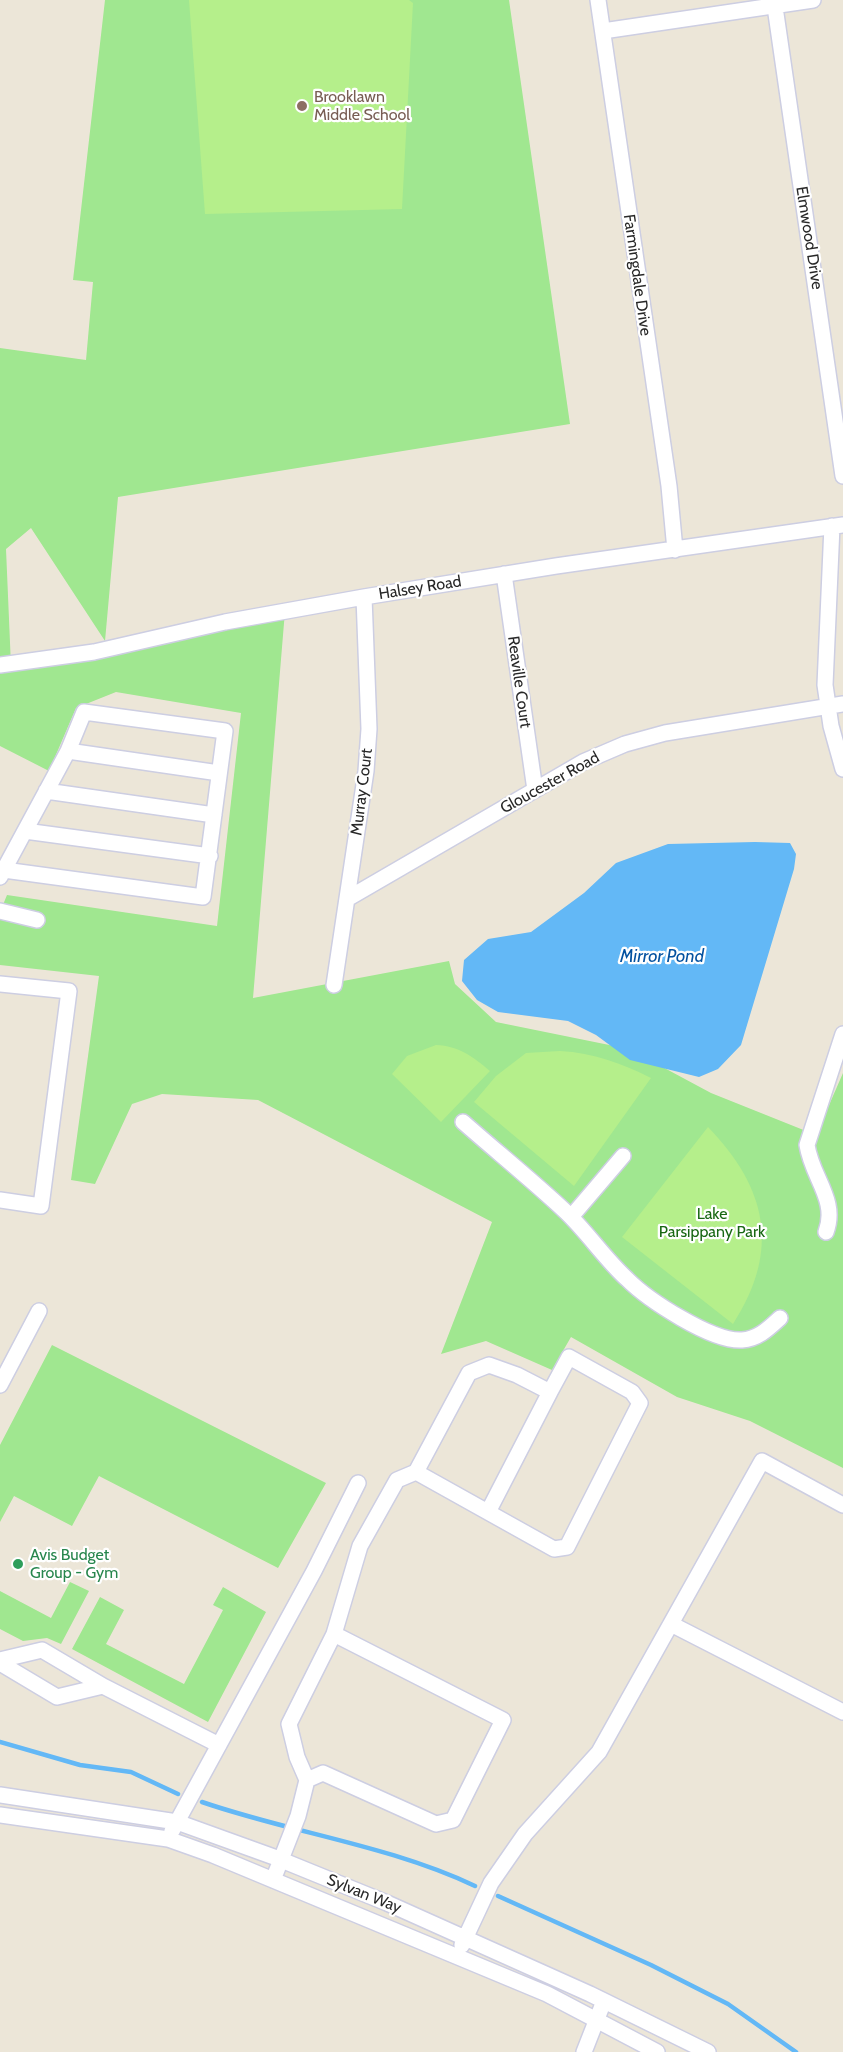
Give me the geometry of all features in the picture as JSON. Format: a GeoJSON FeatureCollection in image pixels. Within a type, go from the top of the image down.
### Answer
{"type":"FeatureCollection","features":[{"type":"Feature","properties":{"kind":"street","name":"Farmingdale Drive"},"geometry":{"type":"LineString","coordinates":[[598,0],[669,486],[675,550]]}},
{"type":"Feature","properties":{"kind":"street"},"geometry":{"type":"LineString","coordinates":[[603,31],[774,3],[813,0]]}},
{"type":"Feature","properties":{"kind":"street","name":"Elmwood Drive"},"geometry":{"type":"LineString","coordinates":[[774,3],[843,476]]}},
{"type":"Feature","properties":{"kind":"street"},"geometry":{"type":"LineString","coordinates":[[837,526],[825,685],[827,706],[843,769]]}},
{"type":"Feature","properties":{"kind":"street","name":"Halsey Road"},"geometry":{"type":"LineString","coordinates":[[0,665],[84,654],[225,622],[364,597],[504,574],[837,526]]}},
{"type":"Feature","properties":{"kind":"street","name":"Reaville Court"},"geometry":{"type":"LineString","coordinates":[[504,574],[535,790]]}},
{"type":"Feature","properties":{"kind":"street","name":"Murray Court"},"geometry":{"type":"LineString","coordinates":[[334,985],[366,771],[369,729],[364,597]]}},
{"type":"Feature","properties":{"kind":"street","name":"Gloucester Road"},"geometry":{"type":"LineString","coordinates":[[347,898],[583,762],[635,741],[665,733],[843,704]]}},
{"type":"Feature","properties":{"kind":"street"},"geometry":{"type":"LineString","coordinates":[[84,712],[225,731],[204,897],[2,874],[68,751],[84,712]]}},
{"type":"Feature","properties":{"kind":"street"},"geometry":{"type":"LineString","coordinates":[[68,751],[219,773]]}},
{"type":"Feature","properties":{"kind":"street"},"geometry":{"type":"LineString","coordinates":[[46,791],[214,815]]}},
{"type":"Feature","properties":{"kind":"street"},"geometry":{"type":"LineString","coordinates":[[25,831],[210,856]]}},
{"type":"Feature","properties":{"kind":"street"},"geometry":{"type":"LineString","coordinates":[[0,911],[37,920]]}},
{"type":"Feature","properties":{"kind":"street"},"geometry":{"type":"LineString","coordinates":[[0,984],[69,991],[41,1206],[0,1200]]}},
{"type":"Feature","properties":{"kind":"street"},"geometry":{"type":"LineString","coordinates":[[826,1232],[831,1218],[830,1206],[809,1161],[807,1145],[843,1034]]}},
{"type":"Feature","properties":{"kind":"street"},"geometry":{"type":"LineString","coordinates":[[463,1122],[571,1217],[625,1278],[651,1300],[731,1340],[743,1340],[765,1332],[780,1317]]}},
{"type":"Feature","properties":{"kind":"street"},"geometry":{"type":"LineString","coordinates":[[571,1217],[623,1156]]}},
{"type":"Feature","properties":{"kind":"street"},"geometry":{"type":"LineString","coordinates":[[0,1385],[39,1311]]}},
{"type":"Feature","properties":{"kind":"street"},"geometry":{"type":"LineString","coordinates":[[416,1472],[554,1549],[567,1547],[640,1403],[633,1392],[569,1357],[488,1512]]}},
{"type":"Feature","properties":{"kind":"street"},"geometry":{"type":"LineString","coordinates":[[273,1880],[298,1816],[307,1780],[297,1757],[289,1724],[334,1634],[360,1546],[397,1480],[416,1472],[469,1372],[489,1365],[517,1375],[550,1392]]}},
{"type":"Feature","properties":{"kind":"street"},"geometry":{"type":"LineString","coordinates":[[456,1956],[491,1883],[525,1834],[599,1752],[762,1461],[843,1505]]}},
{"type":"Feature","properties":{"kind":"street"},"geometry":{"type":"LineString","coordinates":[[168,1839],[314,1571],[358,1483]]}},
{"type":"Feature","properties":{"kind":"street"},"geometry":{"type":"LineString","coordinates":[[671,1624],[843,1712]]}},
{"type":"Feature","properties":{"kind":"street"},"geometry":{"type":"LineString","coordinates":[[307,1780],[323,1773],[436,1824],[453,1820],[503,1720],[334,1634]]}},
{"type":"Feature","properties":{"kind":"street"},"geometry":{"type":"LineString","coordinates":[[0,1662],[42,1650],[103,1686],[219,1745]]}},
{"type":"Feature","properties":{"kind":"street"},"geometry":{"type":"LineString","coordinates":[[0,1662],[57,1696],[103,1686]]}},
{"type":"Feature","properties":{"kind":"street","name":"Sylvan Way"},"geometry":{"type":"LineString","coordinates":[[0,1795],[177,1822],[281,1860],[466,1938],[604,2001],[708,2052]]}},
{"type":"Feature","properties":{"kind":"street","name":"Sylvan Way"},"geometry":{"type":"LineString","coordinates":[[0,1815],[168,1839],[547,1994],[632,2046],[657,2052]]}},
{"type":"Feature","properties":{"kind":"street"},"geometry":{"type":"LineString","coordinates":[[584,2052],[604,2001]]}},
{"type":"Feature","properties":{"kind":"street"},"geometry":{"type":"LineString","coordinates":[[632,2046],[645,2021]]}},
{"type":"Feature","properties":{"kind":"green space","name":"Lake Parsippany Park"},"geometry":{"type":"Polygon","coordinates":[[[105,0],[509,0],[570,424],[118,497],[105,641],[31,528],[6,549],[11,666],[285,611],[253,998],[449,961],[455,984],[496,1022],[629,1049],[711,1093],[816,1135],[843,1073],[843,1468],[750,1421],[677,1397],[571,1337],[552,1370],[486,1341],[441,1354],[492,1222],[258,1100],[162,1094],[132,1104],[95,1184],[71,1180],[99,976],[0,965],[0,912],[7,895],[217,926],[241,713],[116,692],[76,708],[49,771],[0,746],[0,348],[86,360],[93,282],[73,280],[105,0]]]}},
{"type":"Feature","properties":{"kind":"green space","name":"Brooklawn Middle School"},"geometry":{"type":"Polygon","coordinates":[[[189,0],[409,0],[413,3],[402,209],[205,214],[189,0]]]}},
{"type":"Feature","properties":{"kind":"green space"},"geometry":{"type":"Polygon","coordinates":[[[436,1045],[452,1047],[465,1053],[490,1071],[441,1122],[392,1074],[407,1056],[436,1045]]]}},
{"type":"Feature","properties":{"kind":"green space"},"geometry":{"type":"Polygon","coordinates":[[[560,1051],[607,1060],[651,1078],[574,1186],[474,1102],[496,1076],[526,1053],[560,1051]]]}},
{"type":"Feature","properties":{"kind":"green space","name":"Lake Parsippany Park"},"geometry":{"type":"Polygon","coordinates":[[[708,1127],[744,1173],[761,1221],[762,1245],[758,1271],[748,1297],[733,1324],[622,1237],[708,1127]]]}},
{"type":"Feature","properties":{"kind":"green space"},"geometry":{"type":"Polygon","coordinates":[[[52,1345],[326,1483],[278,1568],[99,1476],[72,1526],[14,1496],[0,1522],[0,1445],[52,1345]]]}},
{"type":"Feature","properties":{"kind":"green space"},"geometry":{"type":"Polygon","coordinates":[[[70,1582],[89,1591],[61,1644],[47,1638],[23,1641],[0,1629],[0,1591],[51,1618],[70,1582]]]}},
{"type":"Feature","properties":{"kind":"green space"},"geometry":{"type":"Polygon","coordinates":[[[223,1587],[266,1612],[208,1722],[72,1649],[100,1597],[124,1610],[106,1644],[184,1684],[223,1610],[213,1605],[223,1587]]]}},
{"type":"Feature","properties":{"kind":"water","name":"Mirror Pond"},"geometry":{"type":"Polygon","coordinates":[[[790,843],[796,854],[794,869],[741,1045],[718,1069],[699,1077],[630,1060],[596,1035],[568,1021],[498,1012],[477,1000],[462,981],[464,960],[488,939],[531,932],[584,893],[616,863],[668,844],[790,843]]]}},
{"type":"Feature","properties":{"kind":"waterway"},"geometry":{"type":"LineString","coordinates":[[0,1742],[80,1765],[131,1772],[178,1794]]}},
{"type":"Feature","properties":{"kind":"waterway"},"geometry":{"type":"LineString","coordinates":[[202,1802],[408,1860],[475,1886]]}},
{"type":"Feature","properties":{"kind":"waterway"},"geometry":{"type":"LineString","coordinates":[[498,1896],[651,1965],[728,2004],[796,2052]]}},
{"type":"Feature","properties":{"kind":"place","name":"Brooklawn Middle School"},"geometry":{"type":"Point","coordinates":[302,106]}},
{"type":"Feature","properties":{"kind":"place","name":"Avis Budget Group - Gym"},"geometry":{"type":"Point","coordinates":[18,1564]}}]}
